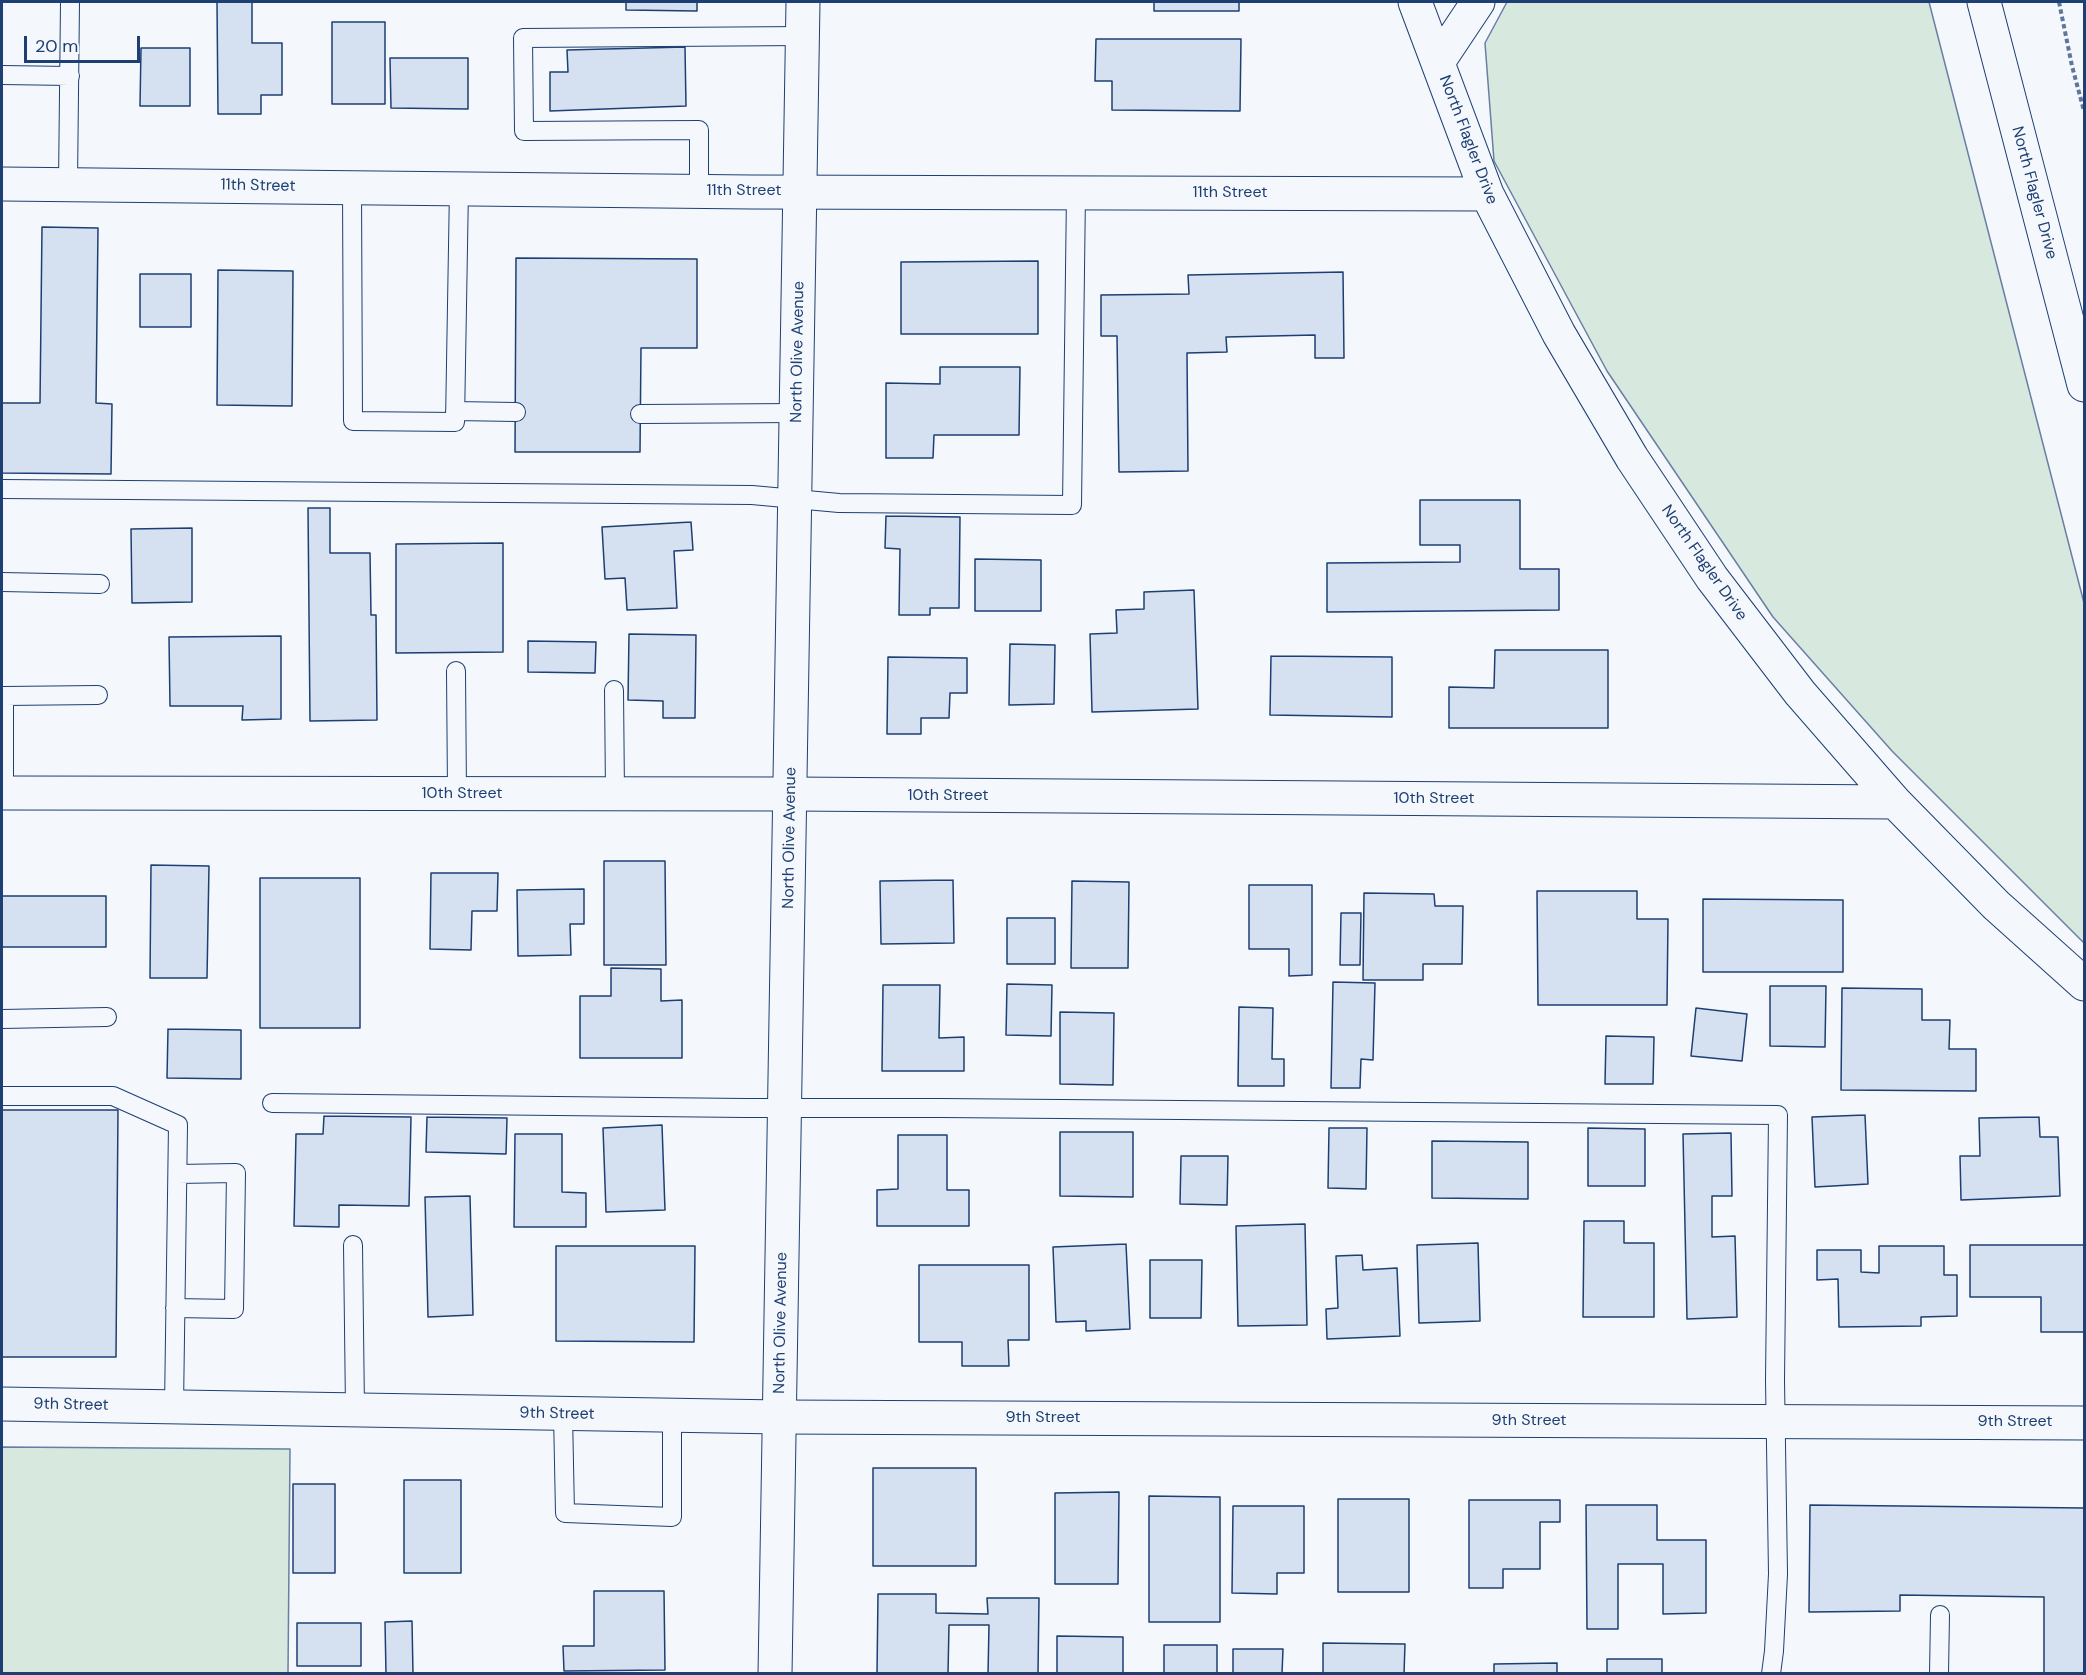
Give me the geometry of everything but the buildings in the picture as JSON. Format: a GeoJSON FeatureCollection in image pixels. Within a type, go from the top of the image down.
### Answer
{"type":"FeatureCollection","features":[{"type":"Feature","properties":{"kind":"street","name":"North Olive Avenue"},"geometry":{"type":"LineString","coordinates":[[775,1674],[803,2]]}},
{"type":"Feature","properties":{"kind":"street","name":"North Flagler Drive"},"geometry":{"type":"LineString","coordinates":[[1415,2],[1487,194],[1559,334],[1626,449],[1700,560],[1800,693],[1895,802],[1996,905],[2085,984]]}},
{"type":"Feature","properties":{"kind":"street","name":"North Flagler Drive"},"geometry":{"type":"LineString","coordinates":[[1438,62],[1478,2]]}},
{"type":"Feature","properties":{"kind":"street","name":"North Flagler Drive"},"geometry":{"type":"LineString","coordinates":[[1984,2],[2085,385]]}},
{"type":"Feature","properties":{"kind":"street","name":"11th Street"},"geometry":{"type":"LineString","coordinates":[[2,184],[800,192],[1487,194]]}},
{"type":"Feature","properties":{"kind":"street","name":"10th Street"},"geometry":{"type":"LineString","coordinates":[[3,793],[790,794],[1895,802]]}},
{"type":"Feature","properties":{"kind":"street","name":"9th Street"},"geometry":{"type":"LineString","coordinates":[[2,1404],[780,1417],[2085,1423]]}},
{"type":"Feature","properties":{"kind":"lane"},"geometry":{"type":"LineString","coordinates":[[68,184],[70,2]]}},
{"type":"Feature","properties":{"kind":"lane"},"geometry":{"type":"LineString","coordinates":[[699,191],[699,130],[524,131],[523,38],[803,36]]}},
{"type":"Feature","properties":{"kind":"lane"},"geometry":{"type":"LineString","coordinates":[[2,75],[70,76]]}},
{"type":"Feature","properties":{"kind":"lane"},"geometry":{"type":"LineString","coordinates":[[352,187],[353,421],[455,422],[459,188]]}},
{"type":"Feature","properties":{"kind":"lane"},"geometry":{"type":"LineString","coordinates":[[2,489],[752,495],[839,503],[1072,505],[1076,192]]}},
{"type":"Feature","properties":{"kind":"lane"},"geometry":{"type":"LineString","coordinates":[[455,411],[516,412]]}},
{"type":"Feature","properties":{"kind":"lane"},"geometry":{"type":"LineString","coordinates":[[640,414],[796,413]]}},
{"type":"Feature","properties":{"kind":"lane"},"geometry":{"type":"LineString","coordinates":[[2,582],[100,584]]}},
{"type":"Feature","properties":{"kind":"lane"},"geometry":{"type":"LineString","coordinates":[[456,671],[457,794]]}},
{"type":"Feature","properties":{"kind":"lane"},"geometry":{"type":"LineString","coordinates":[[614,690],[615,794]]}},
{"type":"Feature","properties":{"kind":"lane"},"geometry":{"type":"LineString","coordinates":[[3,793],[3,696],[98,695]]}},
{"type":"Feature","properties":{"kind":"lane"},"geometry":{"type":"LineString","coordinates":[[2,1019],[107,1017]]}},
{"type":"Feature","properties":{"kind":"lane"},"geometry":{"type":"LineString","coordinates":[[2,1096],[113,1096],[178,1125],[174,1407]]}},
{"type":"Feature","properties":{"kind":"lane"},"geometry":{"type":"LineString","coordinates":[[272,1102],[1778,1115],[1776,1422],[1778,1574],[1771,1674]]}},
{"type":"Feature","properties":{"kind":"lane"},"geometry":{"type":"LineString","coordinates":[[175,1308],[234,1309],[236,1173],[178,1174]]}},
{"type":"Feature","properties":{"kind":"lane"},"geometry":{"type":"LineString","coordinates":[[353,1245],[355,1410]]}},
{"type":"Feature","properties":{"kind":"lane"},"geometry":{"type":"LineString","coordinates":[[563,1414],[565,1513],[672,1517],[672,1415]]}},
{"type":"Feature","properties":{"kind":"lane"},"geometry":{"type":"LineString","coordinates":[[1939,1674],[1940,1615]]}},
{"type":"Feature","properties":{"kind":"path"},"geometry":{"type":"LineString","coordinates":[[2059,2],[2085,111]]}},
{"type":"Feature","properties":{"kind":"shaded area"},"geometry":{"type":"Polygon","coordinates":[[[1507,2],[1929,2],[2084,603],[2084,943],[1892,751],[1773,617],[1607,371],[1494,161],[1485,43],[1507,2]]]}},
{"type":"Feature","properties":{"kind":"shaded area"},"geometry":{"type":"Polygon","coordinates":[[[2,1447],[290,1449],[288,1673],[2,1673],[2,1447]]]}}]}
